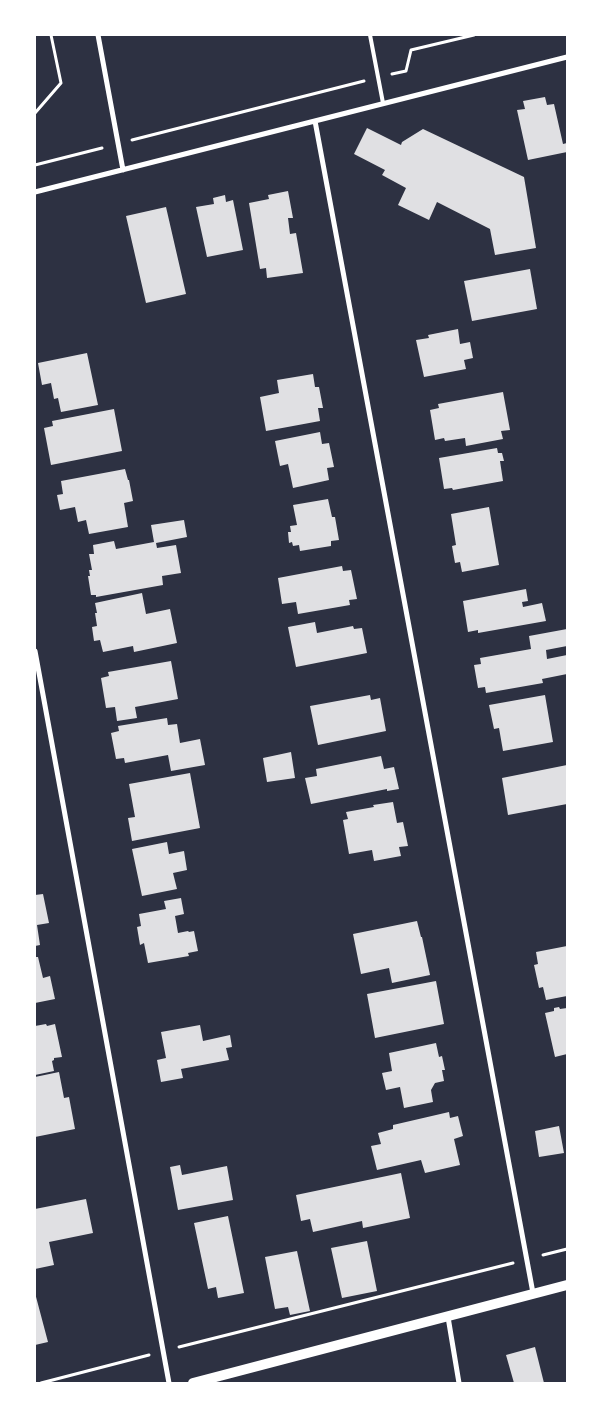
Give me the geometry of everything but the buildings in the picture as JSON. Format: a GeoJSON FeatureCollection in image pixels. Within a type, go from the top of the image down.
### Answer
{"type":"FeatureCollection","features":[{"type":"Feature","properties":{"kind":"main road"},"geometry":{"type":"LineString","coordinates":[[193,1383],[567,1284]]}},
{"type":"Feature","properties":{"kind":"street"},"geometry":{"type":"LineString","coordinates":[[98,35],[123,170]]}},
{"type":"Feature","properties":{"kind":"street"},"geometry":{"type":"LineString","coordinates":[[35,192],[567,57]]}},
{"type":"Feature","properties":{"kind":"street"},"geometry":{"type":"LineString","coordinates":[[315,121],[533,1293]]}},
{"type":"Feature","properties":{"kind":"street"},"geometry":{"type":"LineString","coordinates":[[35,651],[169,1383]]}},
{"type":"Feature","properties":{"kind":"street"},"geometry":{"type":"LineString","coordinates":[[448,1316],[459,1383]]}},
{"type":"Feature","properties":{"kind":"lane"},"geometry":{"type":"LineString","coordinates":[[370,35],[383,104]]}},
{"type":"Feature","properties":{"kind":"path"},"geometry":{"type":"LineString","coordinates":[[35,113],[61,82],[51,35]]}},
{"type":"Feature","properties":{"kind":"path"},"geometry":{"type":"LineString","coordinates":[[35,165],[406,71],[411,50],[474,35]]}},
{"type":"Feature","properties":{"kind":"path"},"geometry":{"type":"LineString","coordinates":[[41,1383],[567,1249]]}}]}
